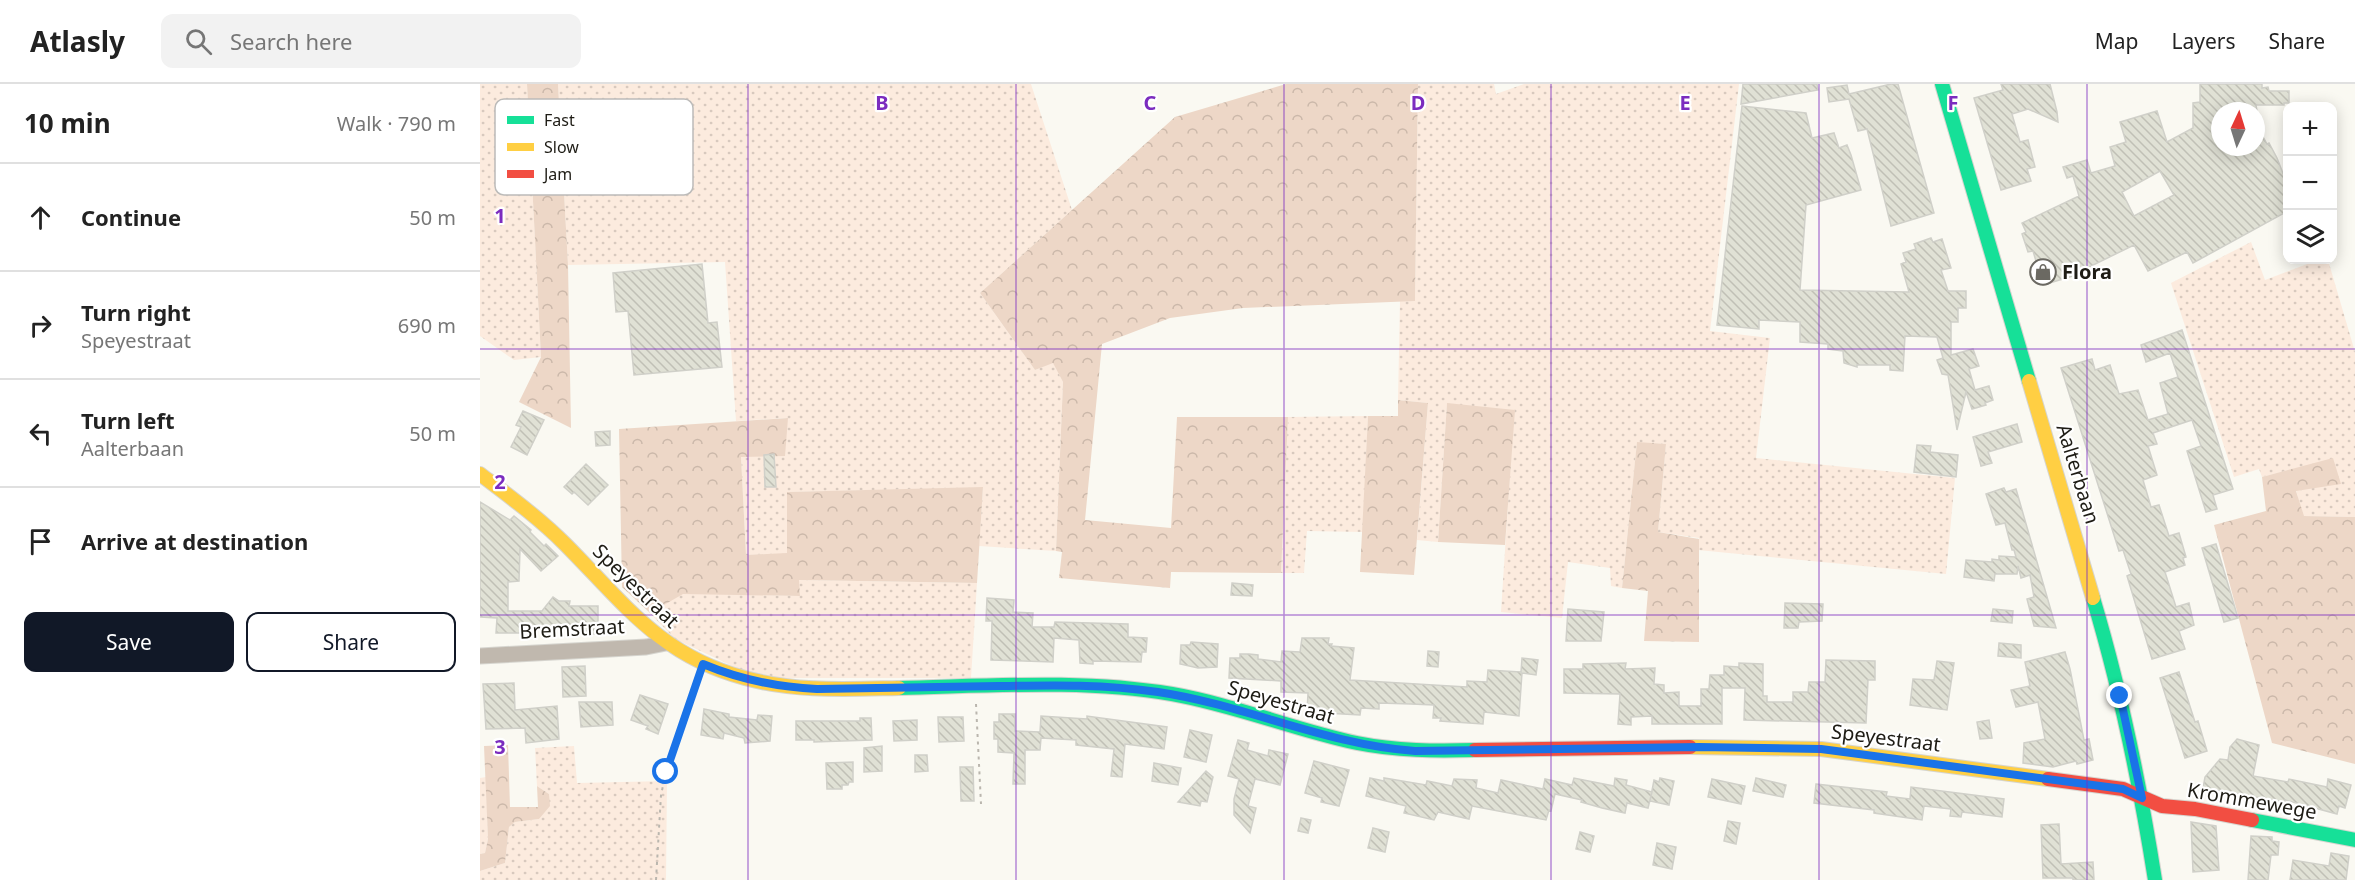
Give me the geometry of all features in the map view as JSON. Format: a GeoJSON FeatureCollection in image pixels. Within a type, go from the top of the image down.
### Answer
{"type":"FeatureCollection","features":[{"type":"Feature","properties":{"kind":"street","name":"Aalterbaan"},"geometry":{"type":"LineString","coordinates":[[1942,84],[2095,598],[2116,679],[2142,798],[2155,880]]}},
{"type":"Feature","properties":{"kind":"street","name":"Speyestraat"},"geometry":{"type":"LineString","coordinates":[[480,474],[538,519],[639,622],[666,643],[703,664],[730,675],[785,688],[1084,685],[1190,697],[1344,740],[1390,749],[1415,751],[1699,747],[1821,749],[2123,789],[2142,798]]}},
{"type":"Feature","properties":{"kind":"street","name":"Bremstraat"},"geometry":{"type":"LineString","coordinates":[[480,656],[666,643]]}},
{"type":"Feature","properties":{"kind":"street","name":"Krommewege"},"geometry":{"type":"LineString","coordinates":[[2142,798],[2162,806],[2195,809],[2355,840]]}},
{"type":"Feature","properties":{"kind":"path"},"geometry":{"type":"LineString","coordinates":[[656,880],[661,795],[666,772],[703,664]]}},
{"type":"Feature","properties":{"kind":"path"},"geometry":{"type":"LineString","coordinates":[[975,687],[981,804]]}},
{"type":"Feature","properties":{"kind":"shaded area"},"geometry":{"type":"Polygon","coordinates":[[[480,84],[527,84],[528,99],[495,99],[495,195],[533,195],[541,357],[514,360],[480,336],[480,84]]]}},
{"type":"Feature","properties":{"kind":"shaded area"},"geometry":{"type":"Polygon","coordinates":[[[558,84],[1031,84],[1072,210],[980,293],[1035,370],[1053,362],[1063,382],[1056,551],[979,546],[983,488],[787,492],[787,554],[746,555],[741,457],[787,418],[736,421],[725,262],[568,265],[564,195],[693,195],[693,99],[559,99],[558,84]]]}},
{"type":"Feature","properties":{"kind":"shaded area"},"geometry":{"type":"Polygon","coordinates":[[[1418,84],[1494,84],[1496,94],[1524,84],[1739,84],[1710,331],[1770,338],[1756,458],[1955,478],[1946,574],[1698,550],[1699,538],[1658,532],[1666,444],[1637,443],[1622,588],[1611,586],[1610,568],[1568,562],[1562,618],[1501,612],[1514,411],[1447,404],[1438,542],[1417,540],[1428,403],[1398,400],[1400,301],[1415,300],[1418,84]]]}},
{"type":"Feature","properties":{"kind":"shaded area"},"geometry":{"type":"Polygon","coordinates":[[[2251,242],[2265,280],[2307,264],[2329,264],[2355,352],[2355,517],[2303,516],[2296,490],[2333,459],[2262,477],[2259,469],[2234,477],[2171,283],[2251,242]]]}},
{"type":"Feature","properties":{"kind":"shaded area"},"geometry":{"type":"Polygon","coordinates":[[[1368,416],[1363,532],[1307,531],[1304,573],[1281,573],[1288,417],[1368,416]]]}},
{"type":"Feature","properties":{"kind":"shaded area"},"geometry":{"type":"Polygon","coordinates":[[[798,580],[977,583],[971,678],[781,678],[741,670],[675,639],[650,613],[683,593],[800,596],[798,580]]]}},
{"type":"Feature","properties":{"kind":"shaded area"},"geometry":{"type":"Polygon","coordinates":[[[574,746],[577,783],[667,781],[666,880],[480,880],[480,871],[505,863],[509,827],[515,822],[539,819],[549,794],[537,786],[535,748],[574,746]]]}},
{"type":"Feature","properties":{"kind":"shaded area"},"geometry":{"type":"Polygon","coordinates":[[[486,777],[488,839],[485,853],[480,854],[480,778],[486,777]]]}},
{"type":"Feature","properties":{"kind":"green space"},"geometry":{"type":"Polygon","coordinates":[[[527,84],[558,84],[559,99],[528,99],[527,84]]]}},
{"type":"Feature","properties":{"kind":"green space"},"geometry":{"type":"Polygon","coordinates":[[[1286,84],[1418,84],[1415,301],[1243,308],[1170,318],[1102,344],[1085,520],[1171,528],[1177,417],[1288,417],[1281,573],[1171,572],[1170,588],[1059,578],[1062,552],[1056,551],[1063,382],[1053,363],[1035,370],[980,293],[1175,117],[1286,84]]]}},
{"type":"Feature","properties":{"kind":"green space"},"geometry":{"type":"Polygon","coordinates":[[[533,195],[564,195],[568,265],[571,428],[519,402],[541,357],[533,195]]]}},
{"type":"Feature","properties":{"kind":"green space"},"geometry":{"type":"Polygon","coordinates":[[[1398,400],[1428,403],[1414,575],[1360,572],[1368,416],[1398,416],[1398,400]]]}},
{"type":"Feature","properties":{"kind":"green space"},"geometry":{"type":"Polygon","coordinates":[[[1447,403],[1515,410],[1505,545],[1438,542],[1447,403]]]}},
{"type":"Feature","properties":{"kind":"green space"},"geometry":{"type":"Polygon","coordinates":[[[788,418],[785,456],[741,457],[746,555],[787,553],[787,492],[983,487],[977,583],[799,580],[800,596],[683,594],[650,613],[622,587],[619,429],[788,418]]]}},
{"type":"Feature","properties":{"kind":"green space"},"geometry":{"type":"Polygon","coordinates":[[[1637,442],[1666,444],[1658,532],[1699,539],[1699,642],[1644,641],[1648,591],[1622,588],[1637,442]]]}},
{"type":"Feature","properties":{"kind":"green space"},"geometry":{"type":"Polygon","coordinates":[[[2333,458],[2341,484],[2296,491],[2304,516],[2355,517],[2355,764],[2272,743],[2214,525],[2266,511],[2262,477],[2333,458]]]}},
{"type":"Feature","properties":{"kind":"green space"},"geometry":{"type":"Polygon","coordinates":[[[508,745],[510,807],[538,807],[537,786],[549,794],[550,806],[539,819],[515,822],[509,827],[505,863],[480,871],[480,854],[485,853],[488,839],[484,746],[508,745]]]}},
{"type":"Feature","properties":{"kind":"building"},"geometry":{"type":"Polygon","coordinates":[[[1743,84],[1817,84],[1818,90],[1741,104],[1743,84]]]}},
{"type":"Feature","properties":{"kind":"building"},"geometry":{"type":"Polygon","coordinates":[[[1898,84],[1934,213],[1891,226],[1867,129],[1858,131],[1849,99],[1829,102],[1827,88],[1847,85],[1849,94],[1898,84]]]}},
{"type":"Feature","properties":{"kind":"building"},"geometry":{"type":"Polygon","coordinates":[[[2001,84],[2050,84],[2058,122],[2028,109],[2012,114],[2020,142],[2028,140],[2035,167],[2027,169],[2031,181],[2001,190],[1974,98],[2003,90],[2001,84]]]}},
{"type":"Feature","properties":{"kind":"building"},"geometry":{"type":"Polygon","coordinates":[[[2200,84],[2262,84],[2262,88],[2268,87],[2269,91],[2289,91],[2289,102],[2283,102],[2283,105],[2265,105],[2265,102],[2211,102],[2211,156],[2265,156],[2265,140],[2267,144],[2269,143],[2283,173],[2283,214],[2193,263],[2187,252],[2148,271],[2134,245],[2087,268],[2089,271],[2043,285],[2033,251],[2028,252],[2022,234],[2026,232],[2022,223],[2079,196],[2073,176],[2067,178],[2063,167],[2087,160],[2091,173],[2115,166],[2110,147],[2126,142],[2120,122],[2157,111],[2167,142],[2193,128],[2193,103],[2200,102],[2200,84]],[[2160,171],[2122,192],[2134,216],[2174,195],[2160,171]]]}},
{"type":"Feature","properties":{"kind":"building"},"geometry":{"type":"Polygon","coordinates":[[[1742,106],[1806,113],[1812,138],[1834,133],[1839,148],[1847,145],[1851,155],[1861,190],[1806,205],[1800,290],[1909,292],[1901,264],[1906,262],[1903,253],[1916,249],[1914,244],[1931,238],[1933,242],[1942,239],[1951,268],[1941,270],[1948,291],[1966,291],[1966,308],[1958,308],[1958,322],[1951,322],[1951,355],[1973,349],[1979,366],[1969,369],[1975,390],[1989,386],[1993,400],[1985,403],[1986,405],[1972,409],[1966,392],[1957,430],[1948,375],[1942,374],[1937,360],[1943,358],[1937,337],[1905,336],[1903,371],[1890,370],[1890,365],[1857,365],[1857,367],[1844,363],[1843,351],[1828,349],[1828,344],[1800,342],[1800,322],[1759,320],[1759,329],[1717,325],[1742,106]]]}},
{"type":"Feature","properties":{"kind":"building"},"geometry":{"type":"Polygon","coordinates":[[[702,264],[708,323],[717,322],[722,367],[634,375],[628,311],[616,312],[613,273],[702,264]]]}},
{"type":"Feature","properties":{"kind":"building"},"geometry":{"type":"Polygon","coordinates":[[[2182,330],[2233,489],[2213,495],[2217,509],[2206,512],[2187,451],[2201,446],[2192,420],[2153,433],[2157,444],[2148,446],[2157,475],[2143,480],[2151,507],[2159,505],[2169,536],[2179,533],[2186,557],[2183,558],[2185,565],[2165,572],[2176,607],[2189,603],[2194,625],[2179,631],[2185,649],[2152,659],[2127,576],[2131,574],[2123,550],[2119,551],[2061,368],[2092,359],[2095,370],[2110,365],[2119,394],[2138,390],[2148,420],[2168,414],[2160,383],[2178,377],[2170,353],[2146,362],[2141,345],[2182,330]]]}},
{"type":"Feature","properties":{"kind":"building"},"geometry":{"type":"Polygon","coordinates":[[[523,411],[544,420],[527,455],[511,447],[521,427],[516,425],[523,411]]]}},
{"type":"Feature","properties":{"kind":"building"},"geometry":{"type":"Polygon","coordinates":[[[2017,424],[2022,442],[1988,452],[1992,463],[1981,466],[1973,437],[2017,424]]]}},
{"type":"Feature","properties":{"kind":"building"},"geometry":{"type":"Polygon","coordinates":[[[610,431],[610,445],[596,446],[595,432],[610,431]]]}},
{"type":"Feature","properties":{"kind":"building"},"geometry":{"type":"Polygon","coordinates":[[[1917,445],[1931,446],[1930,452],[1958,455],[1956,477],[1914,472],[1917,445]]]}},
{"type":"Feature","properties":{"kind":"building"},"geometry":{"type":"Polygon","coordinates":[[[774,454],[776,487],[765,487],[764,455],[774,454]]]}},
{"type":"Feature","properties":{"kind":"building"},"geometry":{"type":"Polygon","coordinates":[[[586,464],[608,485],[588,505],[574,492],[572,494],[564,487],[586,464]]]}},
{"type":"Feature","properties":{"kind":"building"},"geometry":{"type":"Polygon","coordinates":[[[2004,488],[2006,492],[2016,489],[2056,628],[2034,626],[2027,599],[2034,597],[2030,575],[2021,578],[2018,566],[2017,574],[1995,574],[1994,581],[1964,577],[1966,560],[1992,562],[1992,559],[1999,560],[1999,556],[2016,557],[2005,523],[1996,525],[1986,494],[2004,488]]]}},
{"type":"Feature","properties":{"kind":"building"},"geometry":{"type":"Polygon","coordinates":[[[480,502],[510,520],[514,516],[531,530],[530,532],[544,546],[546,544],[558,556],[541,571],[520,549],[519,581],[508,582],[508,611],[542,611],[553,597],[559,601],[570,601],[569,606],[598,606],[598,634],[580,634],[579,627],[532,628],[532,633],[496,633],[497,618],[480,617],[480,502]]]}},
{"type":"Feature","properties":{"kind":"building"},"geometry":{"type":"Polygon","coordinates":[[[2216,544],[2238,618],[2224,622],[2202,548],[2216,544]]]}},
{"type":"Feature","properties":{"kind":"building"},"geometry":{"type":"Polygon","coordinates":[[[1232,583],[1253,585],[1252,596],[1231,595],[1232,583]]]}},
{"type":"Feature","properties":{"kind":"building"},"geometry":{"type":"Polygon","coordinates":[[[987,598],[1014,600],[1013,612],[1033,613],[1032,627],[1054,627],[1055,622],[1128,624],[1128,637],[1147,638],[1146,652],[1142,652],[1141,662],[1080,663],[1079,640],[1054,638],[1053,662],[991,660],[992,621],[986,621],[987,598]]]}},
{"type":"Feature","properties":{"kind":"building"},"geometry":{"type":"Polygon","coordinates":[[[1785,603],[1823,604],[1822,621],[1799,622],[1798,628],[1784,628],[1785,603]]]}},
{"type":"Feature","properties":{"kind":"building"},"geometry":{"type":"Polygon","coordinates":[[[1568,609],[1604,612],[1601,641],[1566,641],[1568,609]]]}},
{"type":"Feature","properties":{"kind":"building"},"geometry":{"type":"Polygon","coordinates":[[[1993,609],[2013,611],[2012,623],[1991,621],[1993,609]]]}},
{"type":"Feature","properties":{"kind":"building"},"geometry":{"type":"Polygon","coordinates":[[[1302,638],[1329,638],[1328,644],[1332,644],[1331,646],[1354,648],[1350,680],[1467,687],[1467,681],[1487,682],[1488,670],[1521,672],[1522,658],[1538,660],[1536,675],[1522,673],[1519,716],[1484,712],[1483,724],[1440,721],[1441,718],[1433,718],[1434,705],[1379,703],[1379,709],[1361,708],[1360,715],[1307,712],[1308,693],[1281,692],[1281,681],[1229,678],[1230,658],[1240,658],[1240,654],[1249,654],[1258,655],[1258,659],[1281,662],[1282,651],[1300,652],[1302,638]]]}},
{"type":"Feature","properties":{"kind":"building"},"geometry":{"type":"Polygon","coordinates":[[[1191,642],[1218,644],[1217,667],[1198,668],[1180,664],[1181,645],[1190,645],[1191,642]]]}},
{"type":"Feature","properties":{"kind":"building"},"geometry":{"type":"Polygon","coordinates":[[[1999,643],[2021,645],[2021,658],[1998,656],[1999,643]]]}},
{"type":"Feature","properties":{"kind":"building"},"geometry":{"type":"Polygon","coordinates":[[[1428,651],[1439,652],[1438,667],[1427,666],[1428,651]]]}},
{"type":"Feature","properties":{"kind":"building"},"geometry":{"type":"Polygon","coordinates":[[[2065,652],[2084,740],[2089,739],[2093,760],[2077,764],[2076,761],[2053,767],[2023,763],[2024,743],[2045,739],[2038,702],[2016,707],[2011,690],[2030,686],[2025,662],[2065,652]]]}},
{"type":"Feature","properties":{"kind":"building"},"geometry":{"type":"Polygon","coordinates":[[[1826,660],[1875,661],[1875,680],[1868,680],[1866,723],[1744,720],[1745,688],[1722,688],[1722,724],[1652,724],[1652,716],[1631,717],[1631,725],[1618,724],[1620,694],[1564,693],[1564,669],[1583,669],[1583,664],[1626,663],[1625,669],[1655,668],[1654,684],[1664,685],[1664,693],[1679,692],[1679,706],[1701,706],[1701,689],[1709,689],[1710,675],[1724,675],[1724,666],[1739,667],[1739,663],[1763,664],[1763,696],[1767,696],[1767,702],[1793,702],[1793,692],[1808,692],[1809,682],[1825,682],[1826,660]]]}},
{"type":"Feature","properties":{"kind":"building"},"geometry":{"type":"Polygon","coordinates":[[[1937,661],[1954,663],[1947,710],[1910,705],[1913,679],[1934,680],[1937,661]]]}},
{"type":"Feature","properties":{"kind":"building"},"geometry":{"type":"Polygon","coordinates":[[[585,666],[586,696],[563,697],[562,667],[585,666]]]}},
{"type":"Feature","properties":{"kind":"building"},"geometry":{"type":"Polygon","coordinates":[[[2179,672],[2207,751],[2185,758],[2160,678],[2179,672]]]}},
{"type":"Feature","properties":{"kind":"building"},"geometry":{"type":"Polygon","coordinates":[[[514,683],[515,710],[557,706],[559,739],[526,743],[525,728],[486,729],[483,684],[514,683]]]}},
{"type":"Feature","properties":{"kind":"building"},"geometry":{"type":"Polygon","coordinates":[[[640,695],[668,704],[658,734],[646,729],[648,726],[631,720],[640,695]]]}},
{"type":"Feature","properties":{"kind":"building"},"geometry":{"type":"Polygon","coordinates":[[[579,702],[612,702],[613,725],[581,727],[579,702]]]}},
{"type":"Feature","properties":{"kind":"building"},"geometry":{"type":"Polygon","coordinates":[[[704,709],[729,714],[729,717],[757,720],[758,715],[772,716],[770,741],[745,743],[744,738],[724,733],[723,739],[701,735],[704,709]]]}},
{"type":"Feature","properties":{"kind":"building"},"geometry":{"type":"Polygon","coordinates":[[[999,714],[1015,714],[1015,731],[1040,732],[1041,716],[1087,719],[1087,716],[1167,727],[1164,749],[1125,744],[1122,777],[1111,776],[1114,749],[1076,745],[1076,740],[1041,738],[1040,750],[1025,750],[1025,784],[1013,784],[1014,753],[998,752],[998,739],[994,739],[994,722],[999,722],[999,714]]]}},
{"type":"Feature","properties":{"kind":"building"},"geometry":{"type":"Polygon","coordinates":[[[938,717],[963,717],[964,741],[939,742],[938,717]]]}},
{"type":"Feature","properties":{"kind":"building"},"geometry":{"type":"Polygon","coordinates":[[[860,718],[871,718],[872,740],[814,742],[814,740],[796,740],[796,721],[860,721],[860,718]]]}},
{"type":"Feature","properties":{"kind":"building"},"geometry":{"type":"Polygon","coordinates":[[[917,720],[917,740],[894,741],[893,721],[917,720]]]}},
{"type":"Feature","properties":{"kind":"building"},"geometry":{"type":"Polygon","coordinates":[[[1989,720],[1992,738],[1980,739],[1977,722],[1989,720]]]}},
{"type":"Feature","properties":{"kind":"building"},"geometry":{"type":"Polygon","coordinates":[[[1190,730],[1212,735],[1206,762],[1184,757],[1190,730]]]}},
{"type":"Feature","properties":{"kind":"building"},"geometry":{"type":"Polygon","coordinates":[[[2237,739],[2259,745],[2253,776],[2288,782],[2289,779],[2327,787],[2328,779],[2351,785],[2345,808],[2339,806],[2337,814],[2285,800],[2285,802],[2203,788],[2205,777],[2220,759],[2228,760],[2230,747],[2237,739]]]}},
{"type":"Feature","properties":{"kind":"building"},"geometry":{"type":"Polygon","coordinates":[[[1238,740],[1249,743],[1247,750],[1268,756],[1269,750],[1288,754],[1280,785],[1255,779],[1248,806],[1256,808],[1250,833],[1234,815],[1234,799],[1239,779],[1228,776],[1238,740]]]}},
{"type":"Feature","properties":{"kind":"building"},"geometry":{"type":"Polygon","coordinates":[[[882,746],[882,771],[864,772],[864,748],[882,746]]]}},
{"type":"Feature","properties":{"kind":"building"},"geometry":{"type":"Polygon","coordinates":[[[915,755],[927,755],[928,771],[915,772],[915,755]]]}},
{"type":"Feature","properties":{"kind":"building"},"geometry":{"type":"Polygon","coordinates":[[[1314,761],[1349,770],[1339,806],[1321,802],[1322,798],[1305,793],[1314,761]]]}},
{"type":"Feature","properties":{"kind":"building"},"geometry":{"type":"Polygon","coordinates":[[[853,762],[853,782],[842,785],[842,789],[827,789],[826,763],[853,762]]]}},
{"type":"Feature","properties":{"kind":"building"},"geometry":{"type":"Polygon","coordinates":[[[1154,763],[1181,768],[1178,785],[1152,781],[1154,763]]]}},
{"type":"Feature","properties":{"kind":"building"},"geometry":{"type":"Polygon","coordinates":[[[960,767],[973,767],[974,801],[961,801],[960,767]]]}},
{"type":"Feature","properties":{"kind":"building"},"geometry":{"type":"Polygon","coordinates":[[[1206,771],[1213,777],[1207,802],[1201,801],[1200,806],[1178,802],[1206,771]]]}},
{"type":"Feature","properties":{"kind":"building"},"geometry":{"type":"Polygon","coordinates":[[[1370,778],[1426,785],[1427,781],[1452,786],[1454,779],[1477,780],[1476,788],[1498,793],[1501,780],[1543,789],[1545,779],[1572,785],[1574,778],[1614,786],[1615,778],[1627,780],[1626,785],[1652,792],[1648,808],[1627,803],[1625,813],[1555,794],[1546,820],[1472,806],[1469,819],[1438,812],[1434,820],[1404,813],[1406,806],[1366,796],[1370,778]]]}},
{"type":"Feature","properties":{"kind":"building"},"geometry":{"type":"Polygon","coordinates":[[[1660,778],[1674,781],[1669,805],[1650,801],[1654,780],[1659,782],[1660,778]]]}},
{"type":"Feature","properties":{"kind":"building"},"geometry":{"type":"Polygon","coordinates":[[[1756,778],[1786,785],[1783,797],[1753,791],[1756,778]]]}},
{"type":"Feature","properties":{"kind":"building"},"geometry":{"type":"Polygon","coordinates":[[[1712,779],[1745,786],[1741,804],[1708,797],[1712,779]]]}},
{"type":"Feature","properties":{"kind":"building"},"geometry":{"type":"Polygon","coordinates":[[[1816,784],[1887,792],[1886,796],[1910,799],[1911,787],[2004,799],[2002,817],[1962,812],[1961,817],[1950,816],[1951,809],[1924,806],[1922,820],[1874,813],[1874,810],[1814,803],[1816,784]]]}},
{"type":"Feature","properties":{"kind":"building"},"geometry":{"type":"Polygon","coordinates":[[[1301,818],[1311,820],[1308,833],[1298,831],[1301,818]]]}},
{"type":"Feature","properties":{"kind":"building"},"geometry":{"type":"Polygon","coordinates":[[[1728,821],[1740,823],[1736,844],[1724,841],[1728,821]]]}},
{"type":"Feature","properties":{"kind":"building"},"geometry":{"type":"Polygon","coordinates":[[[2191,822],[2216,826],[2219,870],[2193,872],[2191,822]]]}},
{"type":"Feature","properties":{"kind":"building"},"geometry":{"type":"Polygon","coordinates":[[[2059,824],[2061,864],[2093,862],[2094,880],[2043,878],[2041,825],[2059,824]]]}},
{"type":"Feature","properties":{"kind":"building"},"geometry":{"type":"Polygon","coordinates":[[[1373,828],[1389,832],[1385,852],[1368,848],[1373,828]]]}},
{"type":"Feature","properties":{"kind":"building"},"geometry":{"type":"Polygon","coordinates":[[[1580,832],[1594,836],[1590,852],[1576,849],[1580,832]]]}},
{"type":"Feature","properties":{"kind":"building"},"geometry":{"type":"Polygon","coordinates":[[[2251,836],[2272,837],[2272,841],[2279,842],[2278,855],[2271,855],[2268,880],[2248,880],[2251,836]]]}},
{"type":"Feature","properties":{"kind":"building"},"geometry":{"type":"Polygon","coordinates":[[[1657,843],[1676,847],[1672,869],[1653,865],[1657,843]]]}},
{"type":"Feature","properties":{"kind":"building"},"geometry":{"type":"Polygon","coordinates":[[[2331,853],[2349,856],[2346,880],[2290,880],[2293,860],[2329,866],[2331,853]]]}},
{"type":"Feature","properties":{"kind":"traffic: fast"},"geometry":{"type":"LineString","coordinates":[[1942,84],[2029,381]]}},
{"type":"Feature","properties":{"kind":"traffic: fast"},"geometry":{"type":"LineString","coordinates":[[2093,598],[2129,738],[2155,880]]}},
{"type":"Feature","properties":{"kind":"traffic: fast"},"geometry":{"type":"LineString","coordinates":[[899,688],[1070,685],[1138,689],[1195,699],[1357,743],[1416,750],[1475,750]]}},
{"type":"Feature","properties":{"kind":"traffic: fast"},"geometry":{"type":"LineString","coordinates":[[2252,820],[2355,840]]}},
{"type":"Feature","properties":{"kind":"traffic: slow"},"geometry":{"type":"LineString","coordinates":[[2029,381],[2093,598]]}},
{"type":"Feature","properties":{"kind":"traffic: slow"},"geometry":{"type":"LineString","coordinates":[[480,474],[555,534],[645,624],[689,656],[745,678],[783,686],[821,689],[899,688]]}},
{"type":"Feature","properties":{"kind":"traffic: slow"},"geometry":{"type":"LineString","coordinates":[[1690,747],[1821,749],[2048,779]]}},
{"type":"Feature","properties":{"kind":"traffic: jam"},"geometry":{"type":"LineString","coordinates":[[1475,750],[1690,747]]}},
{"type":"Feature","properties":{"kind":"traffic: jam"},"geometry":{"type":"LineString","coordinates":[[2048,779],[2123,789],[2162,806],[2195,809],[2252,820]]}},
{"type":"Feature","properties":{"kind":"place","name":"Flora"},"geometry":{"type":"Point","coordinates":[2043,272]}},
{"type":"Feature","properties":{"kind":"route"},"geometry":{"type":"LineString","coordinates":[[666,772],[703,664],[730,675],[785,688],[1084,685],[1156,692],[1190,697],[1344,740],[1390,749],[1415,751],[1699,747],[1821,749],[2123,789],[2142,798],[2120,696]]}}]}
